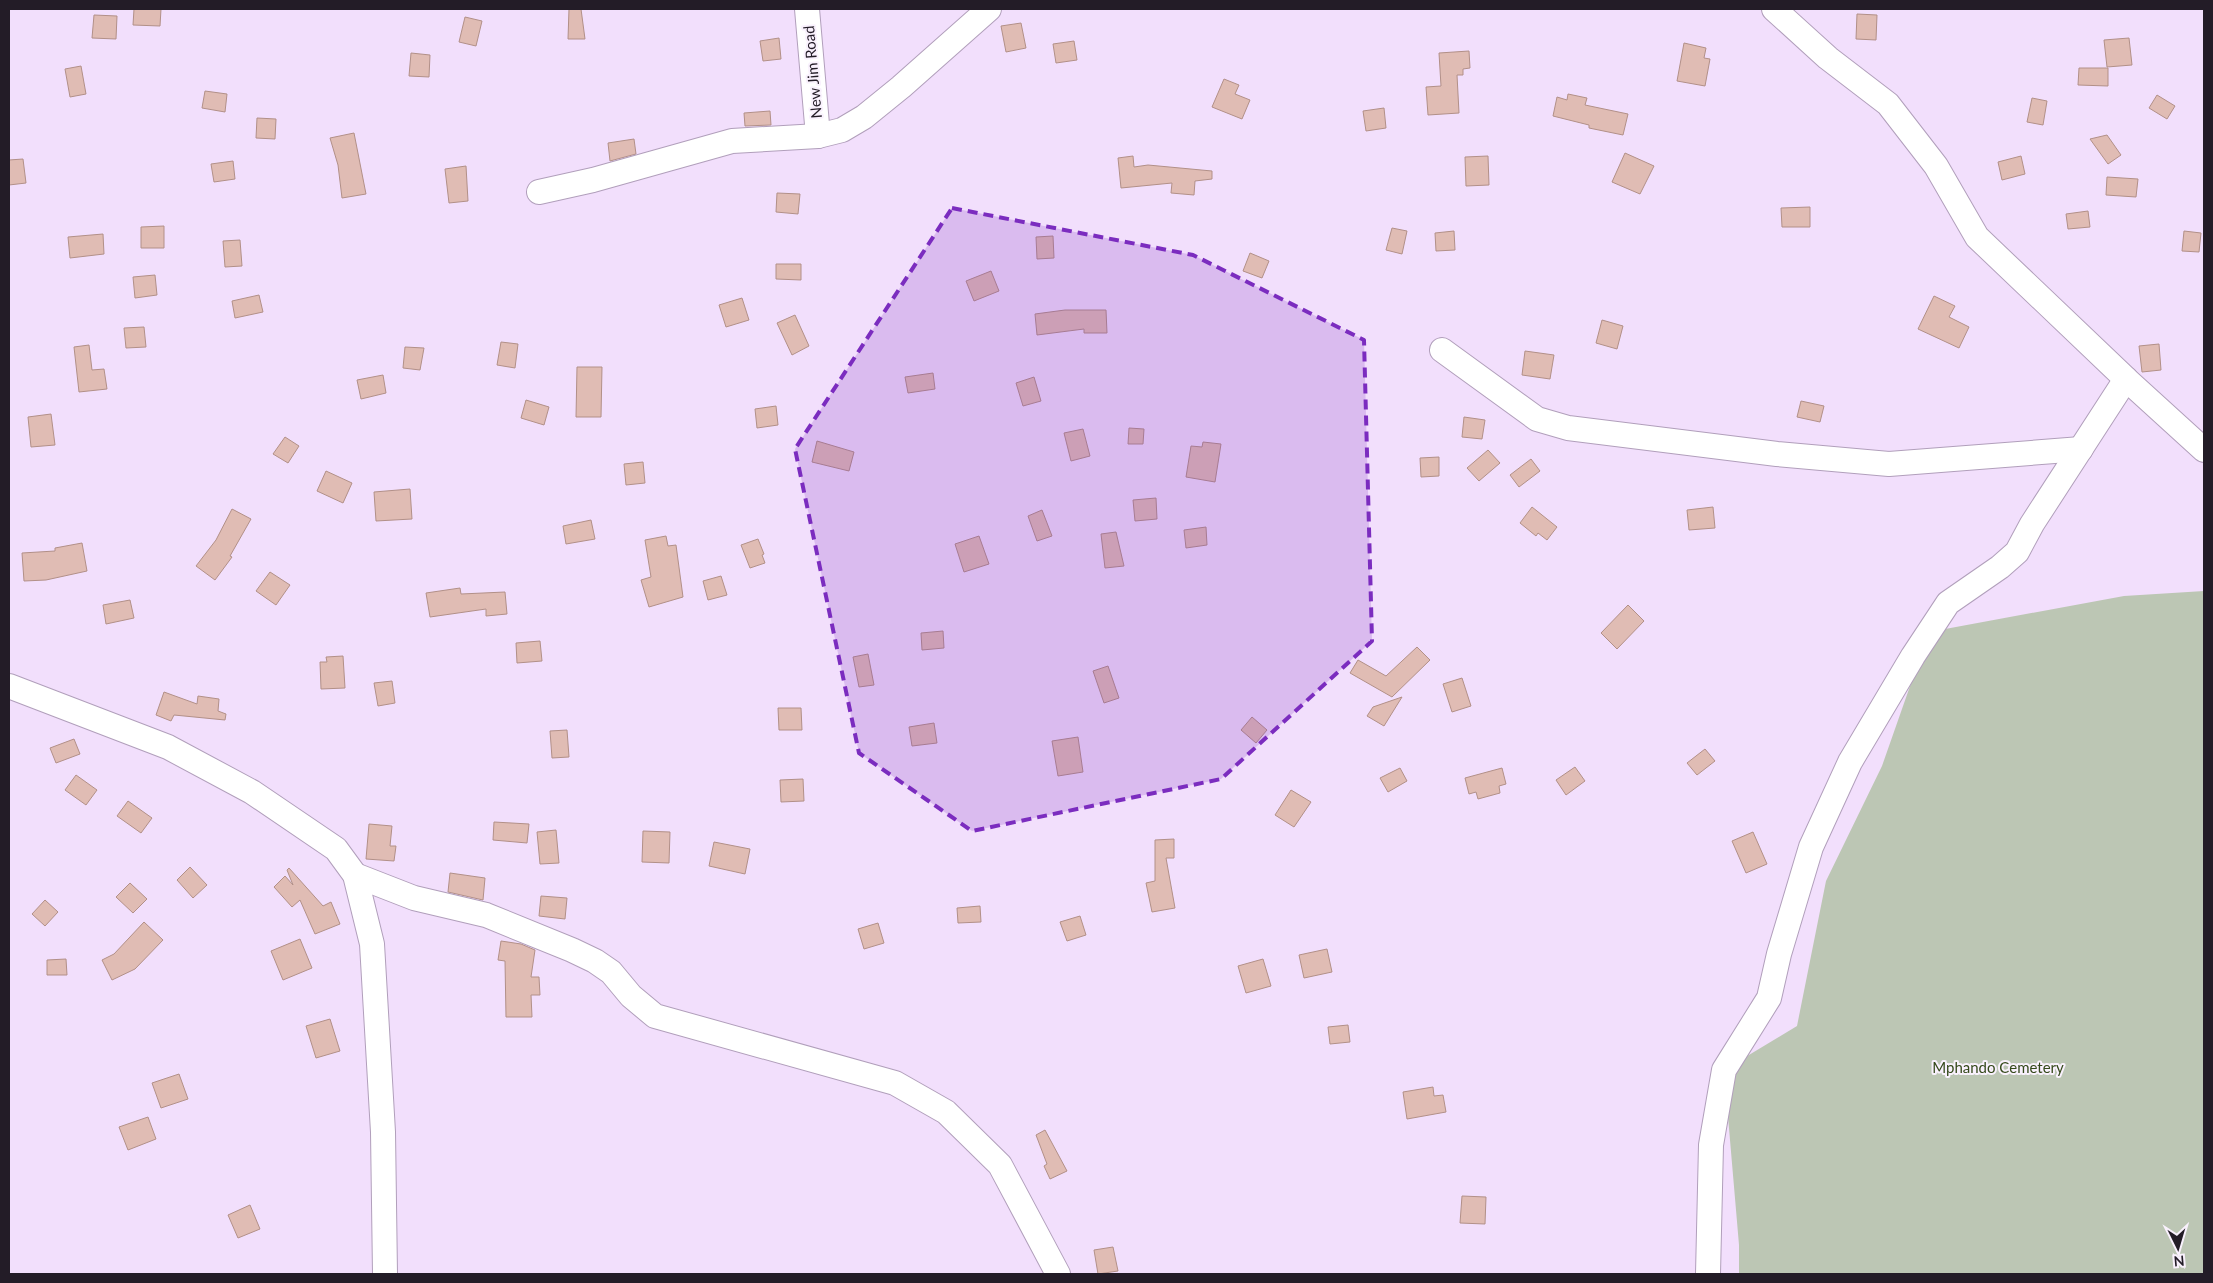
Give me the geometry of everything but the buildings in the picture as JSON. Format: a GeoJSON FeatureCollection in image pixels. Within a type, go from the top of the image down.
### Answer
{"type":"FeatureCollection","features":[{"type":"Feature","properties":{"kind":"street","name":"New Jim Road"},"geometry":{"type":"LineString","coordinates":[[807,9],[818,136]]}},
{"type":"Feature","properties":{"kind":"street"},"geometry":{"type":"LineString","coordinates":[[539,192],[593,180],[732,141],[818,136],[842,130],[864,117],[989,9]]}},
{"type":"Feature","properties":{"kind":"street"},"geometry":{"type":"LineString","coordinates":[[1774,9],[1828,58],[1888,104],[1936,166],[1977,237],[2126,379],[2204,450]]}},
{"type":"Feature","properties":{"kind":"street"},"geometry":{"type":"LineString","coordinates":[[1442,350],[1538,419],[1568,428],[1778,454],[1889,464],[2081,449]]}},
{"type":"Feature","properties":{"kind":"street"},"geometry":{"type":"LineString","coordinates":[[1708,1274],[1711,1145],[1724,1070],[1769,998],[1779,954],[1810,847],[1850,762],[1948,603],[2000,567],[2017,552],[2126,379]]}},
{"type":"Feature","properties":{"kind":"street"},"geometry":{"type":"LineString","coordinates":[[9,686],[168,747],[252,792],[336,849],[355,875],[372,944],[383,1132],[385,1274]]}},
{"type":"Feature","properties":{"kind":"street"},"geometry":{"type":"LineString","coordinates":[[355,875],[414,898],[486,915],[572,950],[595,961],[611,972],[631,996],[654,1016],[895,1083],[946,1112],[1000,1165],[1058,1274]]}},
{"type":"Feature","properties":{"kind":"highlighted area"},"geometry":{"type":"Polygon","coordinates":[[[952,208],[1193,255],[1364,340],[1372,641],[1221,779],[972,831],[859,753],[795,449],[952,208]]]}},
{"type":"Feature","properties":{"kind":"green space","name":"Mphando Cemetery"},"geometry":{"type":"Polygon","coordinates":[[[2204,591],[2204,1274],[1739,1274],[1739,1245],[1724,1070],[1797,1026],[1826,881],[1882,766],[1929,632],[2124,596],[2204,591]]]}}]}
